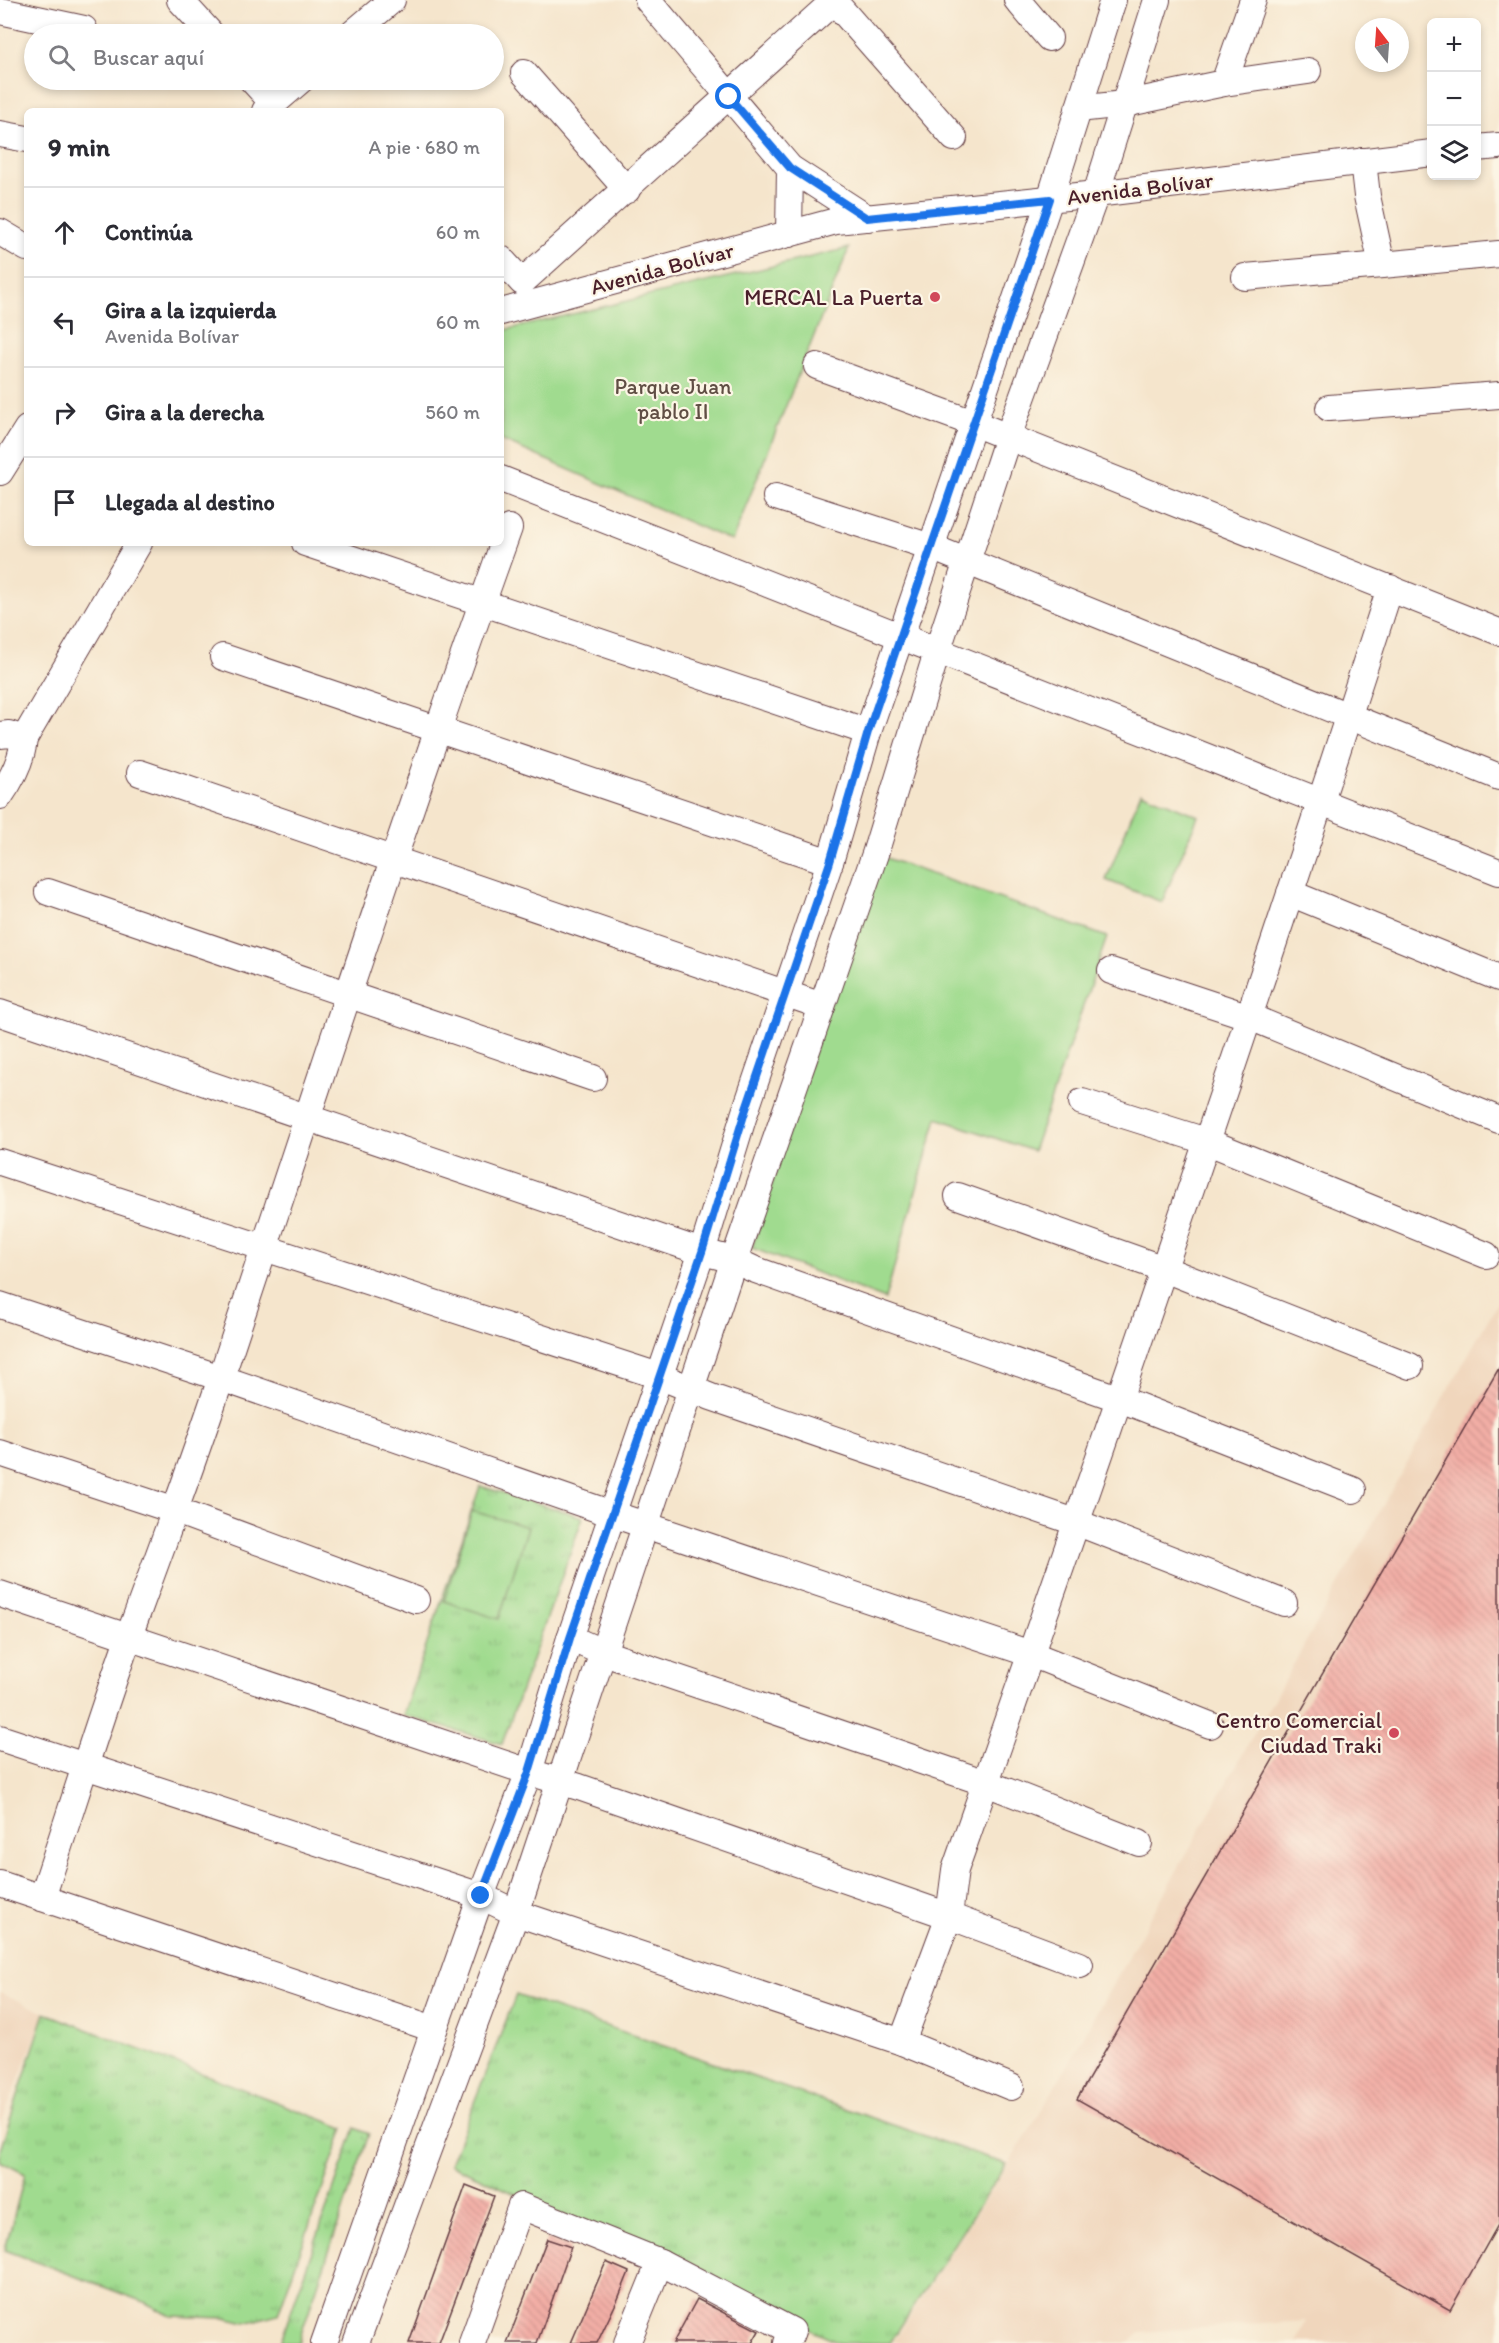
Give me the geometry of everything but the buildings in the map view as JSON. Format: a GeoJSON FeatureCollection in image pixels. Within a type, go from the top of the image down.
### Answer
{"type":"FeatureCollection","features":[{"type":"Feature","properties":{"kind":"street"},"geometry":{"type":"LineString","coordinates":[[180,0],[202,24]]}},
{"type":"Feature","properties":{"kind":"street"},"geometry":{"type":"LineString","coordinates":[[364,24],[392,0]]}},
{"type":"Feature","properties":{"kind":"street"},"geometry":{"type":"LineString","coordinates":[[648,0],[790,168],[867,218]]}},
{"type":"Feature","properties":{"kind":"street"},"geometry":{"type":"LineString","coordinates":[[504,262],[522,282],[627,190],[834,0],[954,138]]}},
{"type":"Feature","properties":{"kind":"street"},"geometry":{"type":"LineString","coordinates":[[1017,0],[1049,38]]}},
{"type":"Feature","properties":{"kind":"street"},"geometry":{"type":"LineString","coordinates":[[324,2343],[481,1896],[529,1772],[570,1638],[702,1252],[785,992],[830,862],[868,732],[1050,199],[1113,0]]}},
{"type":"Feature","properties":{"kind":"street"},"geometry":{"type":"LineString","coordinates":[[356,2343],[516,1913],[734,1260],[875,854],[937,652],[1008,437],[1096,194],[1157,0]]}},
{"type":"Feature","properties":{"kind":"street"},"geometry":{"type":"LineString","coordinates":[[1224,83],[1253,0]]}},
{"type":"Feature","properties":{"kind":"street"},"geometry":{"type":"LineString","coordinates":[[0,11],[61,24]]}},
{"type":"Feature","properties":{"kind":"street"},"geometry":{"type":"LineString","coordinates":[[1078,109],[1124,104],[1224,83],[1308,71]]}},
{"type":"Feature","properties":{"kind":"street"},"geometry":{"type":"LineString","coordinates":[[524,73],[627,190]]}},
{"type":"Feature","properties":{"kind":"street"},"geometry":{"type":"LineString","coordinates":[[259,90],[270,107],[290,90]]}},
{"type":"Feature","properties":{"kind":"street"},"geometry":{"type":"LineString","coordinates":[[0,134],[24,138]]}},
{"type":"Feature","properties":{"kind":"street"},"geometry":{"type":"LineString","coordinates":[[1481,148],[1499,146]]}},
{"type":"Feature","properties":{"kind":"street","name":"Avenida Bolívar"},"geometry":{"type":"LineString","coordinates":[[504,311],[836,221],[1096,194],[1427,153]]}},
{"type":"Feature","properties":{"kind":"street"},"geometry":{"type":"LineString","coordinates":[[1363,161],[1367,196],[1382,265]]}},
{"type":"Feature","properties":{"kind":"street"},"geometry":{"type":"LineString","coordinates":[[789,234],[790,168]]}},
{"type":"Feature","properties":{"kind":"street"},"geometry":{"type":"LineString","coordinates":[[0,225],[24,230]]}},
{"type":"Feature","properties":{"kind":"street"},"geometry":{"type":"LineString","coordinates":[[0,232],[24,246]]}},
{"type":"Feature","properties":{"kind":"street"},"geometry":{"type":"LineString","coordinates":[[1245,277],[1499,254]]}},
{"type":"Feature","properties":{"kind":"street"},"geometry":{"type":"LineString","coordinates":[[817,366],[973,423],[1499,632]]}},
{"type":"Feature","properties":{"kind":"street"},"geometry":{"type":"LineString","coordinates":[[1329,408],[1499,395]]}},
{"type":"Feature","properties":{"kind":"street"},"geometry":{"type":"LineString","coordinates":[[0,472],[24,434]]}},
{"type":"Feature","properties":{"kind":"street"},"geometry":{"type":"LineString","coordinates":[[504,479],[901,638],[1499,872]]}},
{"type":"Feature","properties":{"kind":"street"},"geometry":{"type":"LineString","coordinates":[[776,497],[931,547],[1499,777]]}},
{"type":"Feature","properties":{"kind":"street"},"geometry":{"type":"LineString","coordinates":[[504,542],[509,528]]}},
{"type":"Feature","properties":{"kind":"street"},"geometry":{"type":"LineString","coordinates":[[0,796],[9,783],[19,760],[12,737],[137,546]]}},
{"type":"Feature","properties":{"kind":"street"},"geometry":{"type":"LineString","coordinates":[[314,546],[868,732]]}},
{"type":"Feature","properties":{"kind":"street"},"geometry":{"type":"LineString","coordinates":[[42,1898],[129,1638],[176,1511],[221,1378],[309,1117],[347,994],[503,546]]}},
{"type":"Feature","properties":{"kind":"street"},"geometry":{"type":"LineString","coordinates":[[902,2042],[949,1916],[956,1870],[1078,1523],[1250,1017],[1390,588]]}},
{"type":"Feature","properties":{"kind":"street"},"geometry":{"type":"LineString","coordinates":[[223,657],[830,862]]}},
{"type":"Feature","properties":{"kind":"street"},"geometry":{"type":"LineString","coordinates":[[140,773],[822,1006]]}},
{"type":"Feature","properties":{"kind":"street"},"geometry":{"type":"LineString","coordinates":[[48,892],[593,1078]]}},
{"type":"Feature","properties":{"kind":"street"},"geometry":{"type":"LineString","coordinates":[[1290,893],[1499,978]]}},
{"type":"Feature","properties":{"kind":"street"},"geometry":{"type":"LineString","coordinates":[[1111,970],[1250,1017],[1499,1120]]}},
{"type":"Feature","properties":{"kind":"street"},"geometry":{"type":"LineString","coordinates":[[0,1012],[702,1252],[734,1260],[753,1269],[1120,1399],[1353,1490]]}},
{"type":"Feature","properties":{"kind":"street"},"geometry":{"type":"LineString","coordinates":[[1082,1102],[1206,1141],[1486,1255]]}},
{"type":"Feature","properties":{"kind":"street"},"geometry":{"type":"LineString","coordinates":[[0,1162],[659,1376],[691,1390],[1078,1523],[1284,1604]]}},
{"type":"Feature","properties":{"kind":"street"},"geometry":{"type":"LineString","coordinates":[[958,1196],[1164,1269],[1410,1366]]}},
{"type":"Feature","properties":{"kind":"street"},"geometry":{"type":"LineString","coordinates":[[0,1305],[1031,1654],[1210,1725]]}},
{"type":"Feature","properties":{"kind":"street"},"geometry":{"type":"LineString","coordinates":[[0,1453],[176,1511],[416,1600]]}},
{"type":"Feature","properties":{"kind":"street"},"geometry":{"type":"LineString","coordinates":[[0,1594],[529,1772],[559,1780],[949,1916],[1080,1965]]}},
{"type":"Feature","properties":{"kind":"street"},"geometry":{"type":"LineString","coordinates":[[570,1638],[604,1653],[986,1783],[1139,1843]]}},
{"type":"Feature","properties":{"kind":"street"},"geometry":{"type":"LineString","coordinates":[[0,1738],[481,1896],[516,1913],[902,2042],[1011,2087]]}},
{"type":"Feature","properties":{"kind":"street"},"geometry":{"type":"LineString","coordinates":[[0,1884],[434,2029]]}},
{"type":"Feature","properties":{"kind":"street"},"geometry":{"type":"LineString","coordinates":[[472,2343],[521,2206],[660,2262],[792,2331],[787,2343]]}},
{"type":"Feature","properties":{"kind":"street"},"geometry":{"type":"LineString","coordinates":[[627,2343],[660,2262]]}},
{"type":"Feature","properties":{"kind":"shaded area","name":"Centro Comercial Ciudad Traki"},"geometry":{"type":"Polygon","coordinates":[[[1499,1300],[1499,2343],[1297,2343],[1306,2321],[1140,2332],[1129,2343],[893,2343],[1038,2117],[1499,1300]]]}},
{"type":"Feature","properties":{"kind":"shaded area"},"geometry":{"type":"Polygon","coordinates":[[[0,1992],[45,2013],[0,2126],[0,1992]]]}},
{"type":"Feature","properties":{"kind":"green space","name":"Parque Juan pablo II"},"geometry":{"type":"Polygon","coordinates":[[[849,248],[732,541],[504,441],[504,330],[849,248]]]}},
{"type":"Feature","properties":{"kind":"green space"},"geometry":{"type":"Polygon","coordinates":[[[1141,792],[1198,816],[1162,902],[1106,880],[1141,792]]]}},
{"type":"Feature","properties":{"kind":"green space"},"geometry":{"type":"Polygon","coordinates":[[[875,854],[1107,937],[1033,1151],[937,1118],[885,1299],[752,1248],[875,854]]]}},
{"type":"Feature","properties":{"kind":"green space"},"geometry":{"type":"Polygon","coordinates":[[[480,1486],[583,1517],[502,1744],[403,1715],[480,1486]]]}},
{"type":"Feature","properties":{"kind":"green space"},"geometry":{"type":"Polygon","coordinates":[[[472,1511],[528,1527],[499,1619],[444,1601],[472,1511]]]}},
{"type":"Feature","properties":{"kind":"green space"},"geometry":{"type":"Polygon","coordinates":[[[516,1995],[1006,2164],[890,2343],[839,2343],[450,2164],[516,1995]]]}},
{"type":"Feature","properties":{"kind":"green space"},"geometry":{"type":"Polygon","coordinates":[[[45,2013],[344,2128],[278,2314],[245,2323],[225,2318],[171,2316],[144,2302],[5,2250],[25,2174],[0,2161],[0,2150],[45,2013]]]}},
{"type":"Feature","properties":{"kind":"green space"},"geometry":{"type":"Polygon","coordinates":[[[355,2128],[369,2134],[298,2343],[280,2343],[355,2128]]]}},
{"type":"Feature","properties":{"kind":"place","name":"MERCAL La Puerta"},"geometry":{"type":"Point","coordinates":[935,297]}},
{"type":"Feature","properties":{"kind":"place","name":"Centro Comercial Ciudad Traki"},"geometry":{"type":"Point","coordinates":[1394,1733]}},
{"type":"Feature","properties":{"kind":"route"},"geometry":{"type":"LineString","coordinates":[[481,1896],[529,1772],[570,1638],[702,1252],[744,1115],[830,862],[868,732],[1050,199],[867,218],[790,168],[729,97]]}}]}
